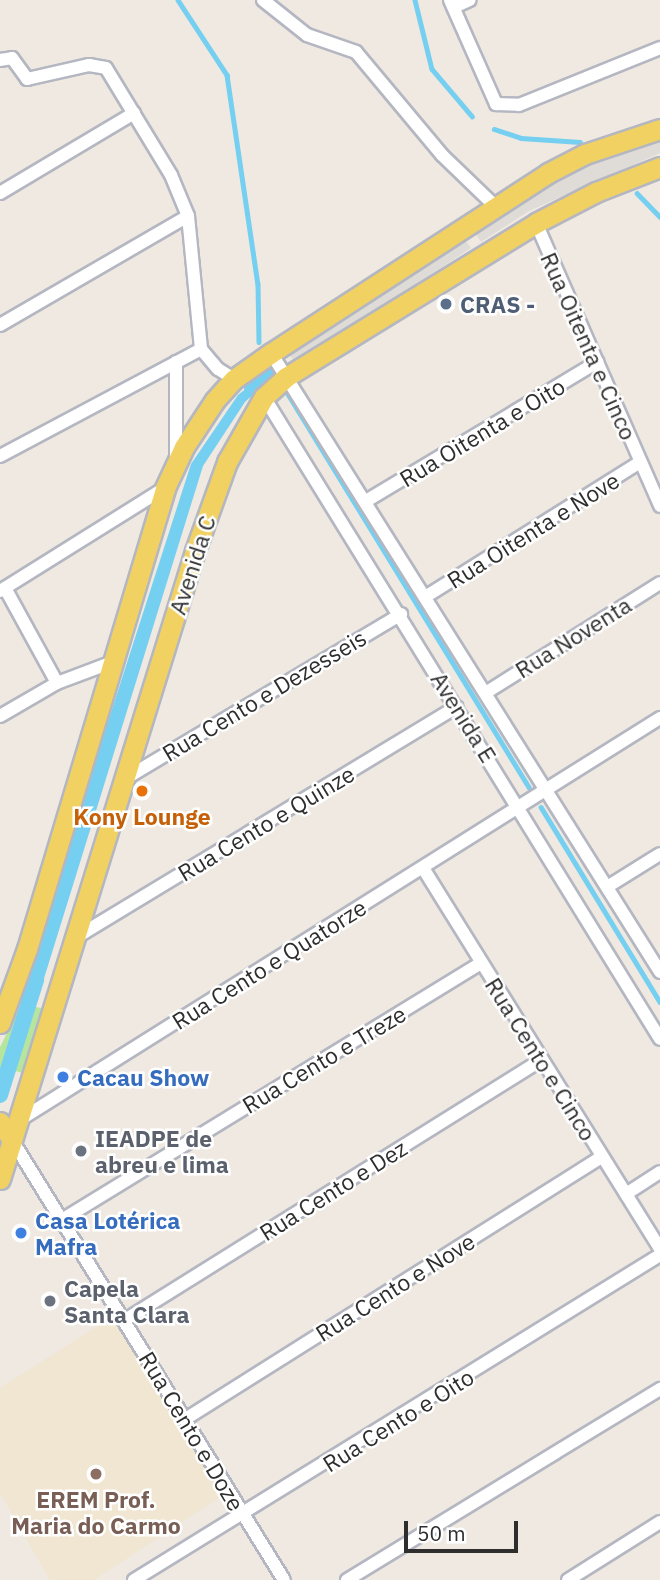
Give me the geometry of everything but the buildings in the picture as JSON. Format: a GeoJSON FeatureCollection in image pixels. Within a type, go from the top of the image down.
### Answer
{"type":"FeatureCollection","features":[{"type":"Feature","properties":{"kind":"main road","name":"Avenida C"},"geometry":{"type":"LineString","coordinates":[[0,1023],[27,949],[165,488],[176,462],[202,418],[234,379],[495,206],[585,155],[660,129]]}},
{"type":"Feature","properties":{"kind":"main road","name":"Avenida C"},"geometry":{"type":"LineString","coordinates":[[0,1179],[10,1128],[128,777],[199,540],[227,462],[264,397],[286,377],[536,223],[596,192],[660,167]]}},
{"type":"Feature","properties":{"kind":"main road"},"geometry":{"type":"LineString","coordinates":[[462,229],[480,257]]}},
{"type":"Feature","properties":{"kind":"street"},"geometry":{"type":"LineString","coordinates":[[263,0],[307,35],[356,52],[442,155],[495,206]]}},
{"type":"Feature","properties":{"kind":"street"},"geometry":{"type":"LineString","coordinates":[[470,0],[452,4],[496,104],[519,105],[660,48]]}},
{"type":"Feature","properties":{"kind":"street"},"geometry":{"type":"LineString","coordinates":[[6,59],[27,79],[102,65],[171,175],[188,216],[201,349],[218,369],[234,379]]}},
{"type":"Feature","properties":{"kind":"street"},"geometry":{"type":"LineString","coordinates":[[0,193],[134,113]]}},
{"type":"Feature","properties":{"kind":"street"},"geometry":{"type":"LineString","coordinates":[[0,325],[188,216]]}},
{"type":"Feature","properties":{"kind":"street","name":"Rua Oitenta e Cinco"},"geometry":{"type":"LineString","coordinates":[[536,223],[660,506]]}},
{"type":"Feature","properties":{"kind":"street"},"geometry":{"type":"LineString","coordinates":[[0,456],[201,349]]}},
{"type":"Feature","properties":{"kind":"street","name":"Avenida E"},"geometry":{"type":"LineString","coordinates":[[271,353],[660,972]]}},
{"type":"Feature","properties":{"kind":"street"},"geometry":{"type":"LineString","coordinates":[[176,362],[176,462]]}},
{"type":"Feature","properties":{"kind":"street","name":"Rua Oitenta e Oito"},"geometry":{"type":"LineString","coordinates":[[366,501],[597,362]]}},
{"type":"Feature","properties":{"kind":"street","name":"Avenida E"},"geometry":{"type":"LineString","coordinates":[[264,397],[401,614],[660,1039]]}},
{"type":"Feature","properties":{"kind":"street","name":"Rua Oitenta e Nove"},"geometry":{"type":"LineString","coordinates":[[425,597],[640,462]]}},
{"type":"Feature","properties":{"kind":"street"},"geometry":{"type":"LineString","coordinates":[[57,683],[3,589],[165,488]]}},
{"type":"Feature","properties":{"kind":"street","name":"Rua Noventa"},"geometry":{"type":"LineString","coordinates":[[486,692],[660,583]]}},
{"type":"Feature","properties":{"kind":"street","name":"Rua Cento e Dezesseis"},"geometry":{"type":"LineString","coordinates":[[128,777],[401,614]]}},
{"type":"Feature","properties":{"kind":"street"},"geometry":{"type":"LineString","coordinates":[[0,716],[57,683],[113,662]]}},
{"type":"Feature","properties":{"kind":"street","name":"Rua Cento e Quinze"},"geometry":{"type":"LineString","coordinates":[[75,939],[457,707]]}},
{"type":"Feature","properties":{"kind":"street","name":"Rua Cento e Quatorze"},"geometry":{"type":"LineString","coordinates":[[10,1128],[660,718]]}},
{"type":"Feature","properties":{"kind":"street"},"geometry":{"type":"LineString","coordinates":[[607,887],[660,854]]}},
{"type":"Feature","properties":{"kind":"street","name":"Rua Cento e Cinco"},"geometry":{"type":"LineString","coordinates":[[423,868],[660,1249]]}},
{"type":"Feature","properties":{"kind":"street","name":"Rua Cento e Treze"},"geometry":{"type":"LineString","coordinates":[[60,1221],[481,963]]}},
{"type":"Feature","properties":{"kind":"street","name":"Rua Cento e Dez"},"geometry":{"type":"LineString","coordinates":[[125,1320],[541,1060]]}},
{"type":"Feature","properties":{"kind":"street","name":"Rua Cento e Doze"},"geometry":{"type":"LineString","coordinates":[[10,1128],[60,1221],[187,1418],[284,1580]]}},
{"type":"Feature","properties":{"kind":"street","name":"Rua Cento e Nove"},"geometry":{"type":"LineString","coordinates":[[187,1418],[603,1157]]}},
{"type":"Feature","properties":{"kind":"street"},"geometry":{"type":"LineString","coordinates":[[626,1194],[660,1172]]}},
{"type":"Feature","properties":{"kind":"street","name":"Rua Cento e Oito"},"geometry":{"type":"LineString","coordinates":[[134,1580],[244,1516],[660,1255]]}},
{"type":"Feature","properties":{"kind":"street"},"geometry":{"type":"LineString","coordinates":[[347,1580],[660,1389]]}},
{"type":"Feature","properties":{"kind":"street"},"geometry":{"type":"LineString","coordinates":[[568,1580],[660,1522]]}},
{"type":"Feature","properties":{"kind":"street"},"geometry":{"type":"LineString","coordinates":[[153,1568],[160,1580]]}},
{"type":"Feature","properties":{"kind":"shaded area"},"geometry":{"type":"Polygon","coordinates":[[[660,136],[660,153],[529,211],[481,242],[473,230],[553,181],[660,136]]]}},
{"type":"Feature","properties":{"kind":"shaded area"},"geometry":{"type":"Polygon","coordinates":[[[463,237],[471,248],[295,364],[289,353],[463,237]]]}},
{"type":"Feature","properties":{"kind":"shaded area"},"geometry":{"type":"Polygon","coordinates":[[[112,1317],[226,1493],[94,1580],[50,1580],[0,1493],[0,1388],[112,1317]]]}},
{"type":"Feature","properties":{"kind":"green space"},"geometry":{"type":"Polygon","coordinates":[[[22,1003],[44,1009],[23,1073],[0,1067],[0,1047],[22,1003]]]}},
{"type":"Feature","properties":{"kind":"water"},"geometry":{"type":"Polygon","coordinates":[[[267,372],[270,379],[245,402],[203,466],[37,1001],[20,995],[191,464],[238,395],[267,372]]]}},
{"type":"Feature","properties":{"kind":"waterway"},"geometry":{"type":"LineString","coordinates":[[178,0],[227,75],[258,284],[259,342]]}},
{"type":"Feature","properties":{"kind":"waterway"},"geometry":{"type":"LineString","coordinates":[[415,0],[432,69],[472,116]]}},
{"type":"Feature","properties":{"kind":"waterway"},"geometry":{"type":"LineString","coordinates":[[494,129],[521,138],[580,142]]}},
{"type":"Feature","properties":{"kind":"waterway"},"geometry":{"type":"LineString","coordinates":[[637,193],[660,217]]}},
{"type":"Feature","properties":{"kind":"waterway"},"geometry":{"type":"LineString","coordinates":[[252,388],[274,372]]}},
{"type":"Feature","properties":{"kind":"waterway"},"geometry":{"type":"LineString","coordinates":[[285,389],[529,787]]}},
{"type":"Feature","properties":{"kind":"waterway"},"geometry":{"type":"LineString","coordinates":[[541,807],[660,1002]]}},
{"type":"Feature","properties":{"kind":"waterway"},"geometry":{"type":"LineString","coordinates":[[0,1095],[36,980]]}},
{"type":"Feature","properties":{"kind":"place","name":"CRAS -"},"geometry":{"type":"Point","coordinates":[446,304]}},
{"type":"Feature","properties":{"kind":"place","name":"Kony Lounge"},"geometry":{"type":"Point","coordinates":[142,791]}},
{"type":"Feature","properties":{"kind":"place","name":"Cacau Show"},"geometry":{"type":"Point","coordinates":[63,1077]}},
{"type":"Feature","properties":{"kind":"place","name":"IEADPE de abreu e lima"},"geometry":{"type":"Point","coordinates":[81,1151]}},
{"type":"Feature","properties":{"kind":"place","name":"Casa Lotérica Mafra"},"geometry":{"type":"Point","coordinates":[21,1233]}},
{"type":"Feature","properties":{"kind":"place","name":"Capela Santa Clara"},"geometry":{"type":"Point","coordinates":[50,1301]}},
{"type":"Feature","properties":{"kind":"place","name":"EREM Prof. Maria do Carmo"},"geometry":{"type":"Point","coordinates":[96,1474]}}]}
